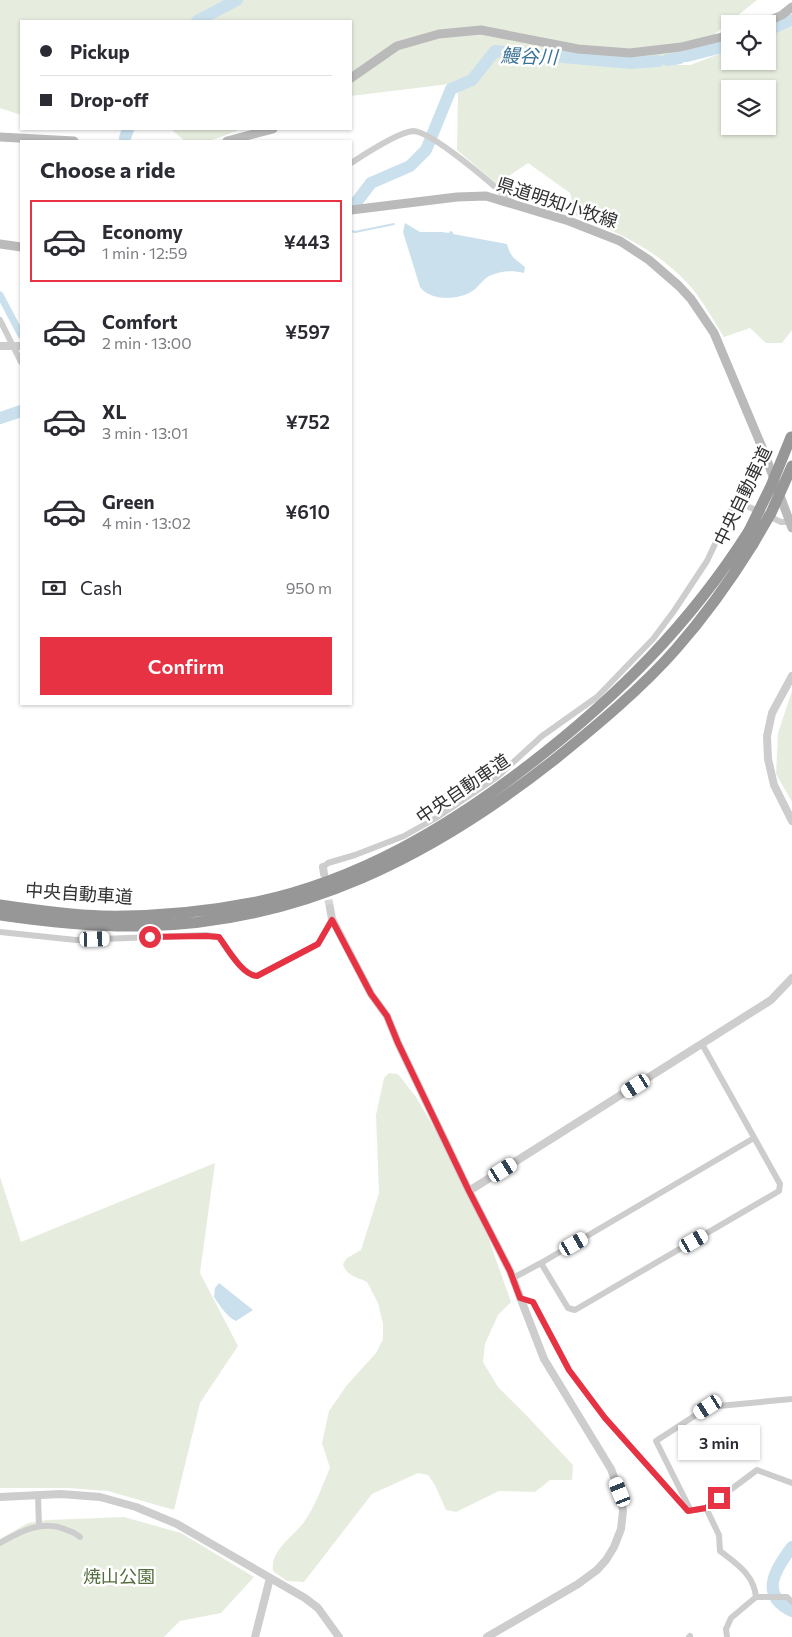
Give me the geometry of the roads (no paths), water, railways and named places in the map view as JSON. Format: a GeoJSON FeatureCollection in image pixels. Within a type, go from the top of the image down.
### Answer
{"type":"FeatureCollection","features":[{"type":"Feature","properties":{"kind":"highway","name":"中央自動車道"},"geometry":{"type":"LineString","coordinates":[[0,905],[48,912],[100,916],[172,914],[221,909],[303,890],[342,876],[400,850],[442,827],[486,797],[561,740],[592,714],[667,641],[726,568],[749,531],[771,486],[792,435]]}},
{"type":"Feature","properties":{"kind":"highway","name":"中央自動車道"},"geometry":{"type":"LineString","coordinates":[[0,915],[48,922],[100,926],[144,926],[222,919],[262,911],[347,885],[404,859],[446,836],[504,798],[560,755],[602,720],[675,650],[710,608],[753,544],[771,514],[792,466]]}},
{"type":"Feature","properties":{"kind":"main road"},"geometry":{"type":"LineString","coordinates":[[776,18],[792,7]]}},
{"type":"Feature","properties":{"kind":"main road"},"geometry":{"type":"LineString","coordinates":[[352,77],[397,46],[439,34],[481,30],[578,49],[630,53],[681,48],[721,37]]}},
{"type":"Feature","properties":{"kind":"main road"},"geometry":{"type":"LineString","coordinates":[[231,140],[269,130]]}},
{"type":"Feature","properties":{"kind":"main road"},"geometry":{"type":"LineString","coordinates":[[0,137],[56,140]]}},
{"type":"Feature","properties":{"kind":"main road","name":"県道明知小牧線"},"geometry":{"type":"LineString","coordinates":[[352,210],[457,197],[486,196],[569,221],[620,241],[649,260],[691,298],[714,333],[764,452],[791,525]]}},
{"type":"Feature","properties":{"kind":"main road"},"geometry":{"type":"LineString","coordinates":[[0,244],[20,248]]}},
{"type":"Feature","properties":{"kind":"street"},"geometry":{"type":"LineString","coordinates":[[352,162],[402,134],[414,131],[426,135],[470,165],[514,204]]}},
{"type":"Feature","properties":{"kind":"street"},"geometry":{"type":"LineString","coordinates":[[0,320],[17,346]]}},
{"type":"Feature","properties":{"kind":"street"},"geometry":{"type":"LineString","coordinates":[[0,346],[17,346]]}},
{"type":"Feature","properties":{"kind":"street"},"geometry":{"type":"LineString","coordinates":[[323,870],[328,863],[355,855],[404,836],[436,818],[497,777],[542,736],[597,697],[653,639],[674,611],[707,561],[731,510],[740,506],[747,506],[791,525]]}},
{"type":"Feature","properties":{"kind":"street"},"geometry":{"type":"LineString","coordinates":[[792,676],[772,713],[767,736],[768,759],[774,786],[792,821]]}},
{"type":"Feature","properties":{"kind":"street"},"geometry":{"type":"LineString","coordinates":[[330,908],[332,920],[371,994],[387,1016],[469,1191],[513,1278],[544,1360],[611,1469],[620,1492],[623,1511],[621,1529],[614,1547],[606,1560],[578,1584],[487,1637]]}},
{"type":"Feature","properties":{"kind":"street"},"geometry":{"type":"LineString","coordinates":[[0,932],[76,940],[219,937],[243,970],[253,976],[257,976],[318,944],[332,920]]}},
{"type":"Feature","properties":{"kind":"street"},"geometry":{"type":"LineString","coordinates":[[469,1191],[771,1000],[792,978]]}},
{"type":"Feature","properties":{"kind":"street"},"geometry":{"type":"LineString","coordinates":[[541,1263],[568,1308],[575,1310],[779,1191],[780,1184],[702,1044]]}},
{"type":"Feature","properties":{"kind":"street"},"geometry":{"type":"LineString","coordinates":[[513,1278],[754,1138]]}},
{"type":"Feature","properties":{"kind":"street"},"geometry":{"type":"LineString","coordinates":[[520,1298],[533,1302],[569,1370],[605,1418],[688,1511],[706,1508],[757,1470],[792,1483]]}},
{"type":"Feature","properties":{"kind":"street"},"geometry":{"type":"LineString","coordinates":[[690,1510],[656,1441],[708,1407],[792,1399]]}},
{"type":"Feature","properties":{"kind":"street"},"geometry":{"type":"LineString","coordinates":[[0,1497],[61,1494],[100,1497],[136,1507],[177,1524],[305,1598],[318,1608],[339,1637]]}},
{"type":"Feature","properties":{"kind":"street"},"geometry":{"type":"LineString","coordinates":[[38,1495],[39,1526]]}},
{"type":"Feature","properties":{"kind":"street"},"geometry":{"type":"LineString","coordinates":[[706,1508],[718,1535],[720,1550],[750,1578],[755,1586],[756,1598]]}},
{"type":"Feature","properties":{"kind":"street"},"geometry":{"type":"LineString","coordinates":[[0,1543],[23,1530],[39,1526],[57,1525],[77,1534],[80,1538]]}},
{"type":"Feature","properties":{"kind":"street"},"geometry":{"type":"LineString","coordinates":[[255,1637],[270,1578]]}},
{"type":"Feature","properties":{"kind":"street"},"geometry":{"type":"LineString","coordinates":[[727,1637],[726,1629],[731,1618],[756,1598],[787,1597],[792,1602]]}},
{"type":"Feature","properties":{"kind":"water"},"geometry":{"type":"Polygon","coordinates":[[[405,223],[420,232],[449,233],[450,231],[453,234],[507,244],[512,255],[525,267],[524,273],[511,271],[493,274],[471,292],[459,297],[444,298],[430,295],[420,287],[403,232],[405,223]]]}},
{"type":"Feature","properties":{"kind":"water"},"geometry":{"type":"Polygon","coordinates":[[[219,1283],[253,1310],[236,1321],[229,1316],[214,1297],[215,1288],[219,1283]]]}},
{"type":"Feature","properties":{"kind":"waterway"},"geometry":{"type":"LineString","coordinates":[[199,20],[237,0]]}},
{"type":"Feature","properties":{"kind":"waterway","name":"鰻谷川"},"geometry":{"type":"LineString","coordinates":[[776,27],[792,20]]}},
{"type":"Feature","properties":{"kind":"waterway","name":"鰻谷川"},"geometry":{"type":"LineString","coordinates":[[687,56],[721,47]]}},
{"type":"Feature","properties":{"kind":"waterway","name":"鰻谷川"},"geometry":{"type":"LineString","coordinates":[[355,204],[371,183],[410,166],[426,150],[451,89],[472,80],[495,51],[631,63],[658,61]]}},
{"type":"Feature","properties":{"kind":"waterway","name":"鰻谷川"},"geometry":{"type":"LineString","coordinates":[[667,60],[680,58]]}},
{"type":"Feature","properties":{"kind":"waterway"},"geometry":{"type":"LineString","coordinates":[[125,138],[128,130]]}},
{"type":"Feature","properties":{"kind":"waterway"},"geometry":{"type":"LineString","coordinates":[[352,231],[394,224]]}},
{"type":"Feature","properties":{"kind":"waterway"},"geometry":{"type":"LineString","coordinates":[[0,295],[20,333]]}},
{"type":"Feature","properties":{"kind":"waterway"},"geometry":{"type":"LineString","coordinates":[[0,418],[20,411]]}},
{"type":"Feature","properties":{"kind":"waterway"},"geometry":{"type":"LineString","coordinates":[[792,1547],[780,1564],[773,1581],[775,1597],[782,1605],[792,1611]]}},
{"type":"Feature","properties":{"kind":"tunnel"},"geometry":{"type":"LineString","coordinates":[[326,888],[330,908]]}},
{"type":"Feature","properties":{"kind":"park label","name":"焼山公園"},"geometry":{"type":"Point","coordinates":[119,1577]}}]}
